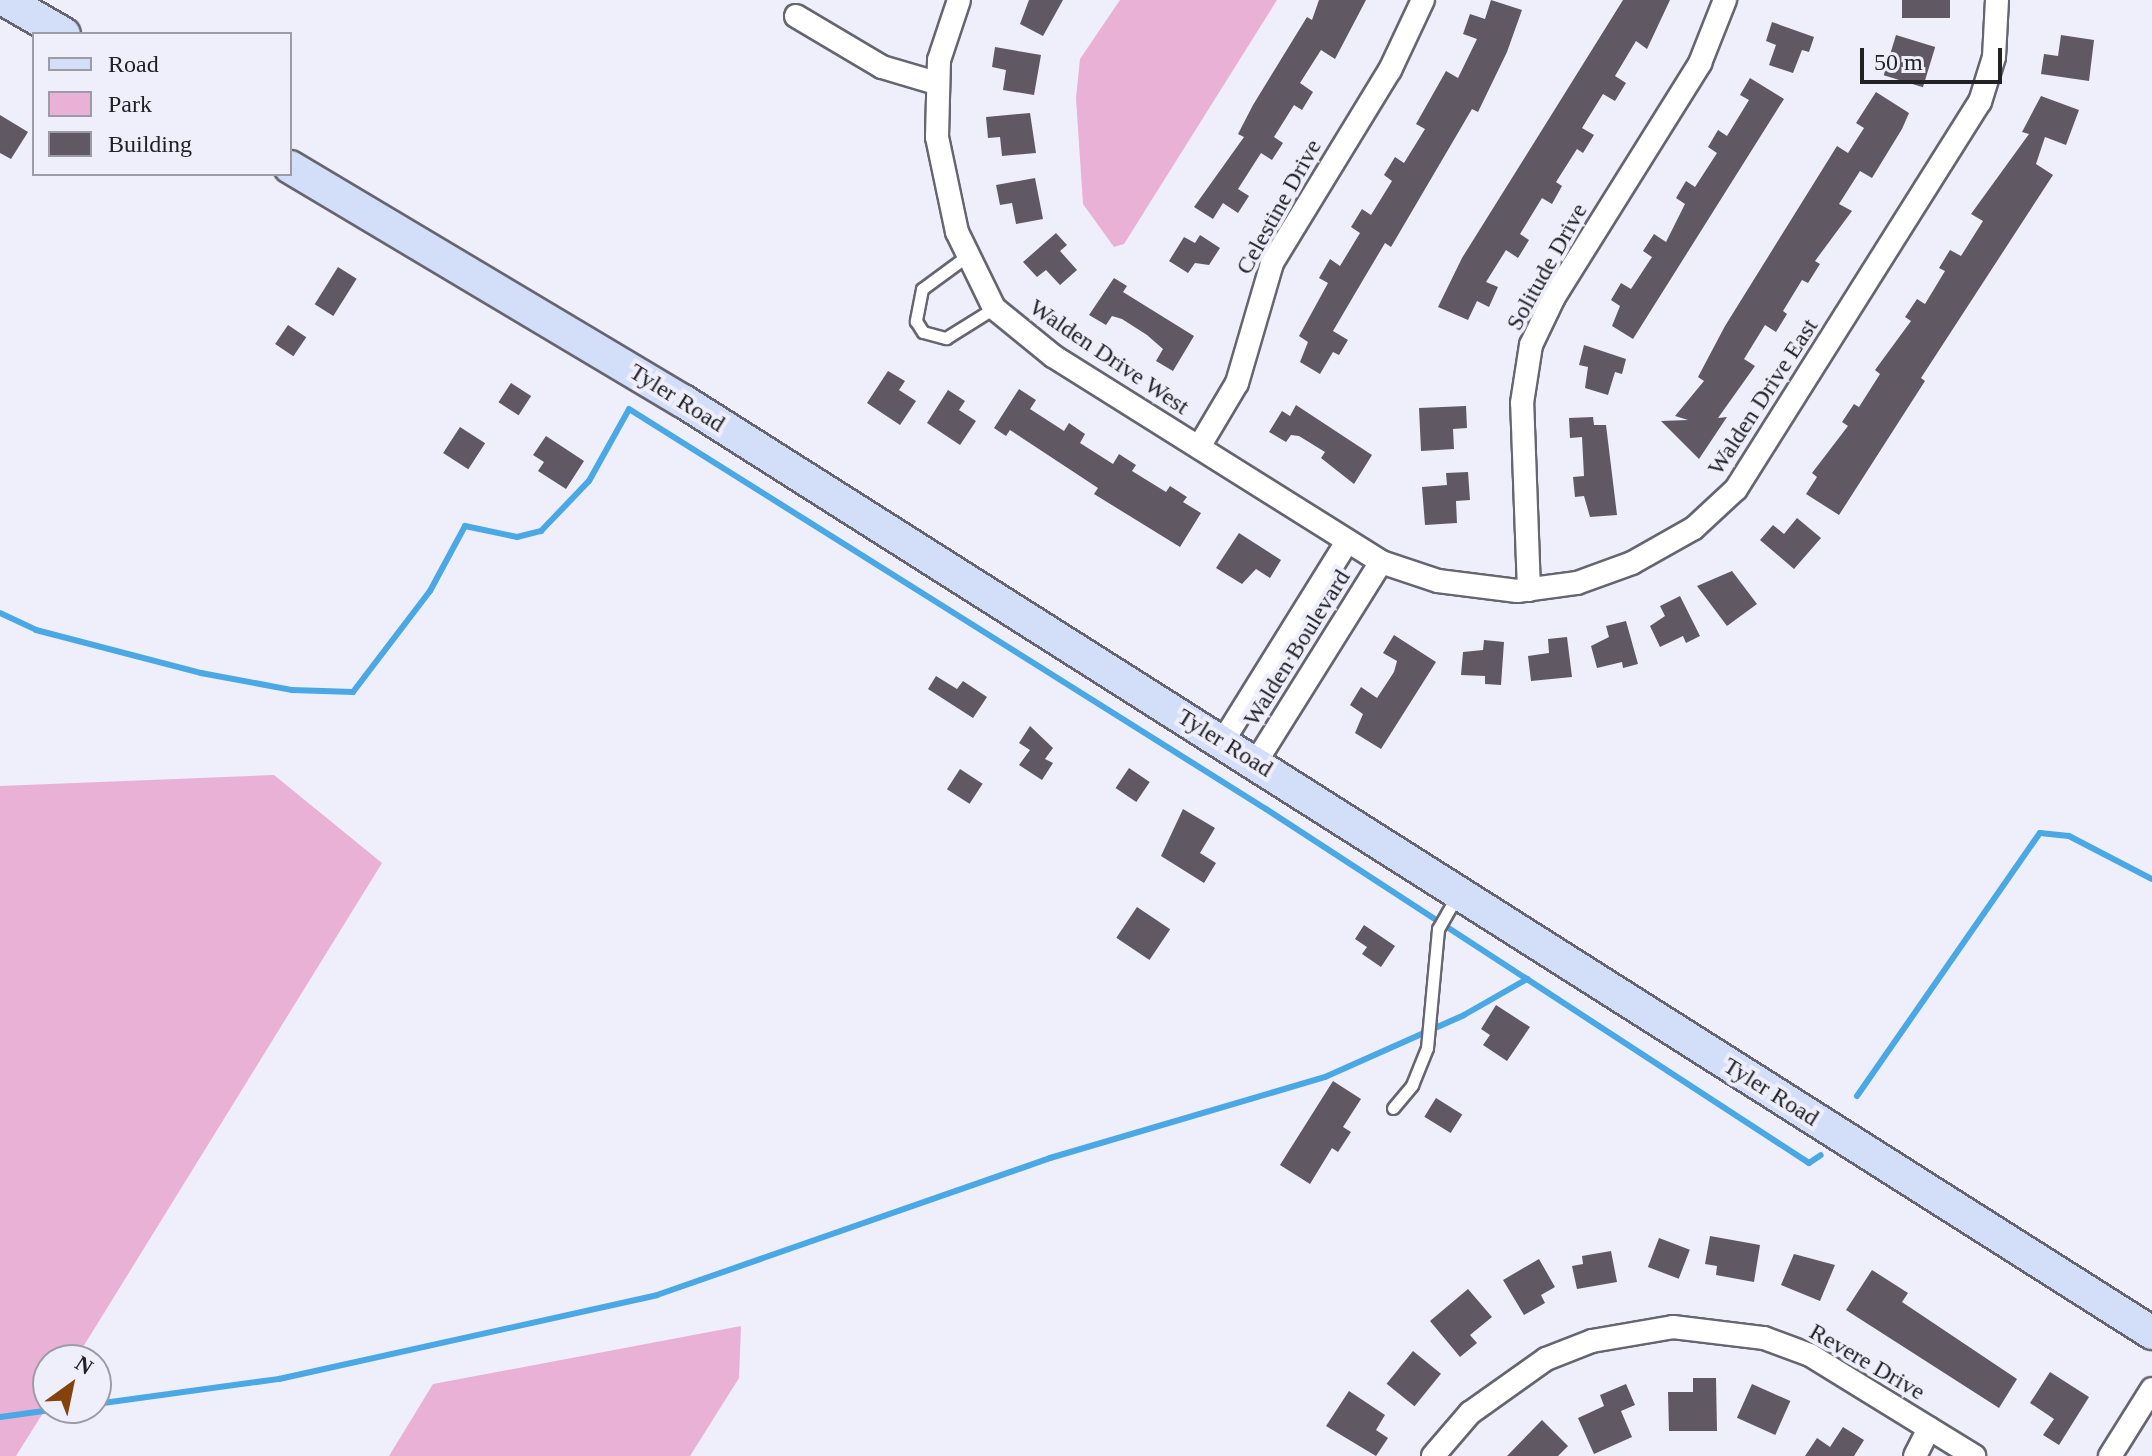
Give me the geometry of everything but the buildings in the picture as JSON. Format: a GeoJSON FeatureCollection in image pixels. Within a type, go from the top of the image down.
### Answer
{"type":"FeatureCollection","features":[{"type":"Feature","properties":{"kind":"street"},"geometry":{"type":"LineString","coordinates":[[5,0],[61,32]]}},
{"type":"Feature","properties":{"kind":"street","name":"Walden Drive West"},"geometry":{"type":"LineString","coordinates":[[959,0],[944,37],[936,83],[937,137],[967,256],[994,308],[1053,356],[1347,542]]}},
{"type":"Feature","properties":{"kind":"street","name":"Celestine Drive"},"geometry":{"type":"LineString","coordinates":[[1199,447],[1237,383],[1272,263],[1390,70],[1423,0]]}},
{"type":"Feature","properties":{"kind":"street","name":"Solitude Drive"},"geometry":{"type":"LineString","coordinates":[[1529,590],[1522,403],[1531,345],[1554,297],[1700,63],[1725,0]]}},
{"type":"Feature","properties":{"kind":"street","name":"Walden Drive East"},"geometry":{"type":"LineString","coordinates":[[1347,542],[1381,562],[1462,585],[1529,590],[1577,583],[1632,563],[1694,528],[1736,489],[1980,102],[1994,57],[1997,0]]}},
{"type":"Feature","properties":{"kind":"street"},"geometry":{"type":"LineString","coordinates":[[796,16],[882,67],[936,83]]}},
{"type":"Feature","properties":{"kind":"street","name":"Tyler Road"},"geometry":{"type":"LineString","coordinates":[[292,168],[683,401],[2152,1333]]}},
{"type":"Feature","properties":{"kind":"street","name":"Walden Boulevard"},"geometry":{"type":"LineString","coordinates":[[1223,741],[1347,542]]}},
{"type":"Feature","properties":{"kind":"street","name":"Walden Boulevard"},"geometry":{"type":"LineString","coordinates":[[1256,762],[1381,562]]}},
{"type":"Feature","properties":{"kind":"street","name":"Revere Drive"},"geometry":{"type":"LineString","coordinates":[[1433,1456],[1470,1413],[1546,1359],[1624,1333],[1673,1327],[1723,1330],[1787,1346],[1831,1366],[1974,1456]]}},
{"type":"Feature","properties":{"kind":"street"},"geometry":{"type":"LineString","coordinates":[[2110,1456],[2152,1389]]}},
{"type":"Feature","properties":{"kind":"street"},"geometry":{"type":"LineString","coordinates":[[1915,1456],[1929,1428]]}},
{"type":"Feature","properties":{"kind":"lane"},"geometry":{"type":"LineString","coordinates":[[967,256],[922,289],[916,321],[923,332],[946,338],[994,308]]}},
{"type":"Feature","properties":{"kind":"lane"},"geometry":{"type":"LineString","coordinates":[[1393,1108],[1412,1085],[1427,1048],[1438,929],[1458,894]]}},
{"type":"Feature","properties":{"kind":"green space"},"geometry":{"type":"Polygon","coordinates":[[[1120,0],[1277,0],[1124,244],[1114,247],[1083,204],[1076,98],[1080,59],[1120,0]]]}},
{"type":"Feature","properties":{"kind":"green space"},"geometry":{"type":"Polygon","coordinates":[[[274,775],[382,863],[85,1344],[32,1344],[32,1424],[36,1424],[16,1456],[0,1456],[0,786],[274,775]]]}},
{"type":"Feature","properties":{"kind":"green space"},"geometry":{"type":"Polygon","coordinates":[[[741,1326],[739,1378],[690,1456],[389,1456],[433,1384],[741,1326]]]}},
{"type":"Feature","properties":{"kind":"waterway"},"geometry":{"type":"LineString","coordinates":[[0,613],[36,630],[201,673],[292,690],[353,692],[430,591],[465,526],[517,537],[541,531],[589,481],[629,409],[1266,809],[1809,1163],[1821,1155]]}},
{"type":"Feature","properties":{"kind":"waterway"},"geometry":{"type":"LineString","coordinates":[[1857,1096],[2040,833],[2069,836],[2152,879]]}},
{"type":"Feature","properties":{"kind":"waterway"},"geometry":{"type":"LineString","coordinates":[[112,1402],[279,1379],[657,1295],[1050,1158],[1325,1077],[1464,1015],[1527,979]]}},
{"type":"Feature","properties":{"kind":"waterway"},"geometry":{"type":"LineString","coordinates":[[0,1417],[32,1413]]}}]}
